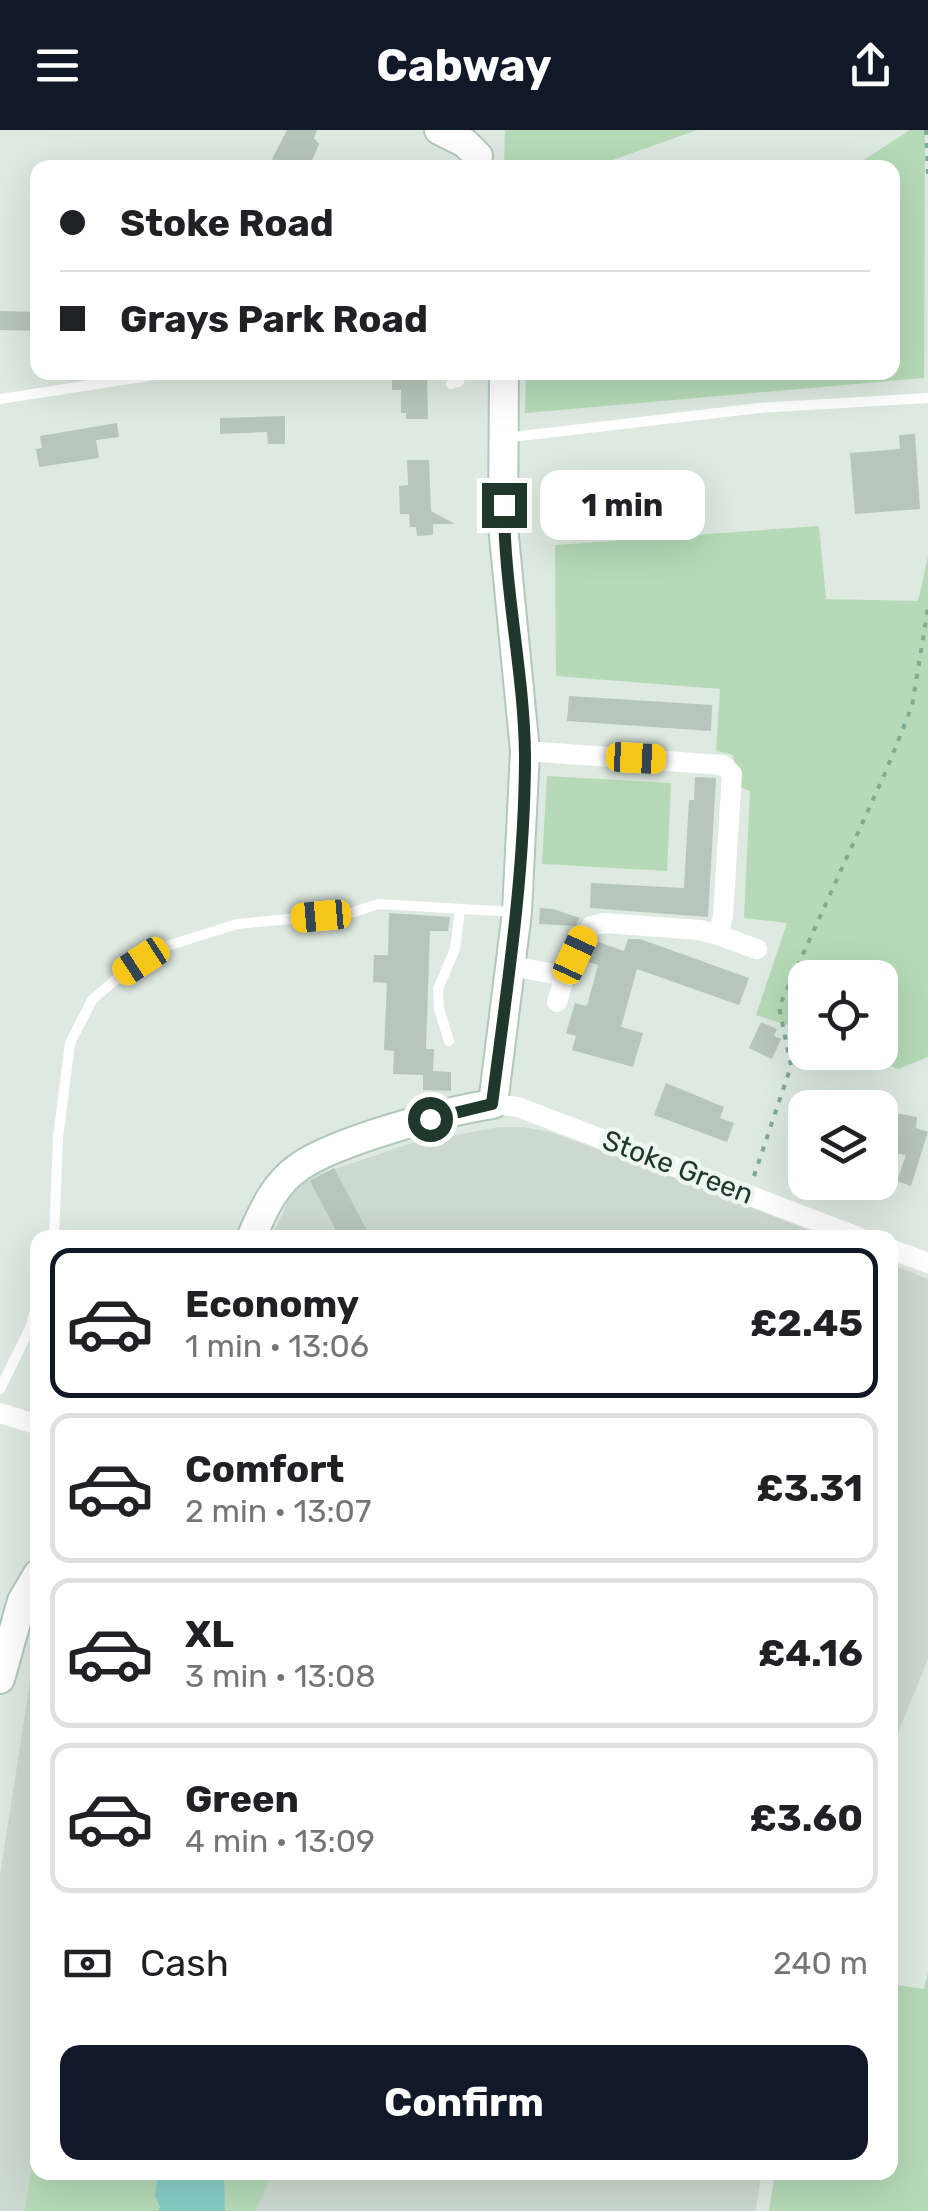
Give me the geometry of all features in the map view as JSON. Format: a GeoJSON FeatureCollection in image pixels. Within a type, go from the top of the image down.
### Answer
{"type":"FeatureCollection","features":[{"type":"Feature","properties":{"kind":"main road"},"geometry":{"type":"LineString","coordinates":[[439,130],[480,151]]}},
{"type":"Feature","properties":{"kind":"main road"},"geometry":{"type":"LineString","coordinates":[[255,1230],[270,1197],[298,1167],[335,1149],[462,1109],[492,1104],[517,912],[525,752],[504,526],[504,380]]}},
{"type":"Feature","properties":{"kind":"main road"},"geometry":{"type":"LineString","coordinates":[[0,1678],[22,1601],[30,1588]]}},
{"type":"Feature","properties":{"kind":"street"},"geometry":{"type":"LineString","coordinates":[[525,752],[723,765],[732,774],[732,784],[723,916],[718,935]]}},
{"type":"Feature","properties":{"kind":"street"},"geometry":{"type":"LineString","coordinates":[[557,1002],[565,976],[591,926],[623,924],[700,930],[757,949]]}},
{"type":"Feature","properties":{"kind":"street"},"geometry":{"type":"LineString","coordinates":[[511,966],[565,976]]}},
{"type":"Feature","properties":{"kind":"street","name":"Stoke Green"},"geometry":{"type":"LineString","coordinates":[[492,1104],[518,1107],[840,1230]]}},
{"type":"Feature","properties":{"kind":"street"},"geometry":{"type":"LineString","coordinates":[[898,1251],[928,1263]]}},
{"type":"Feature","properties":{"kind":"street"},"geometry":{"type":"LineString","coordinates":[[0,1413],[30,1422]]}},
{"type":"Feature","properties":{"kind":"lane"},"geometry":{"type":"LineString","coordinates":[[0,399],[122,380]]}},
{"type":"Feature","properties":{"kind":"lane"},"geometry":{"type":"LineString","coordinates":[[451,384],[460,380]]}},
{"type":"Feature","properties":{"kind":"lane"},"geometry":{"type":"LineString","coordinates":[[502,438],[759,408],[928,398]]}},
{"type":"Feature","properties":{"kind":"lane"},"geometry":{"type":"LineString","coordinates":[[54,1230],[58,1138],[70,1043],[92,1000],[122,974],[161,948],[237,924],[351,914],[378,904],[517,912]]}},
{"type":"Feature","properties":{"kind":"lane"},"geometry":{"type":"LineString","coordinates":[[449,1041],[439,1009],[438,989],[454,950],[460,910]]}},
{"type":"Feature","properties":{"kind":"lane"},"geometry":{"type":"LineString","coordinates":[[0,1389],[30,1328]]}},
{"type":"Feature","properties":{"kind":"path"},"geometry":{"type":"LineString","coordinates":[[926,130],[928,175]]}},
{"type":"Feature","properties":{"kind":"path"},"geometry":{"type":"LineString","coordinates":[[748,1194],[791,1066],[779,1007],[912,706],[928,608]]}},
{"type":"Feature","properties":{"kind":"shaded area"},"geometry":{"type":"Polygon","coordinates":[[[499,1127],[550,1132],[808,1230],[275,1230],[290,1197],[308,1178],[412,1143],[499,1127]]]}},
{"type":"Feature","properties":{"kind":"shaded area"},"geometry":{"type":"Polygon","coordinates":[[[898,1267],[928,1279],[928,1659],[898,1732],[898,1267]]]}},
{"type":"Feature","properties":{"kind":"shaded area"},"geometry":{"type":"Polygon","coordinates":[[[30,1682],[30,2180],[760,2180],[756,2211],[0,2211],[0,1875],[30,1682]]]}},
{"type":"Feature","properties":{"kind":"green space"},"geometry":{"type":"Polygon","coordinates":[[[505,130],[697,130],[613,160],[504,160],[505,130]]]}},
{"type":"Feature","properties":{"kind":"green space"},"geometry":{"type":"Polygon","coordinates":[[[910,130],[925,130],[924,378],[525,413],[526,380],[900,380],[900,160],[864,160],[910,130]]]}},
{"type":"Feature","properties":{"kind":"green space"},"geometry":{"type":"Polygon","coordinates":[[[819,526],[826,599],[918,601],[928,557],[928,1057],[898,1069],[898,960],[788,960],[788,1025],[756,1015],[787,923],[744,918],[750,791],[740,787],[733,755],[716,751],[720,689],[556,676],[555,545],[819,526]]]}},
{"type":"Feature","properties":{"kind":"green space"},"geometry":{"type":"Polygon","coordinates":[[[547,776],[671,783],[667,871],[542,864],[547,776]]]}},
{"type":"Feature","properties":{"kind":"green space"},"geometry":{"type":"Polygon","coordinates":[[[928,1973],[928,2211],[769,2211],[774,2180],[898,2180],[898,1985],[924,1989],[928,1973]]]}},
{"type":"Feature","properties":{"kind":"green space"},"geometry":{"type":"Polygon","coordinates":[[[30,2178],[157,2180],[158,2211],[25,2211],[30,2178]]]}},
{"type":"Feature","properties":{"kind":"green space"},"geometry":{"type":"Polygon","coordinates":[[[224,2180],[270,2180],[255,2211],[225,2211],[224,2180]]]}},
{"type":"Feature","properties":{"kind":"water"},"geometry":{"type":"Polygon","coordinates":[[[157,2180],[224,2180],[225,2211],[158,2211],[157,2180]]]}},
{"type":"Feature","properties":{"kind":"building"},"geometry":{"type":"Polygon","coordinates":[[[287,130],[317,130],[314,138],[319,144],[312,160],[272,159],[287,130]]]}},
{"type":"Feature","properties":{"kind":"building"},"geometry":{"type":"Polygon","coordinates":[[[0,311],[30,312],[30,331],[0,330],[0,311]]]}},
{"type":"Feature","properties":{"kind":"building"},"geometry":{"type":"Polygon","coordinates":[[[392,380],[427,380],[428,419],[406,419],[406,413],[401,413],[401,390],[392,390],[392,380]]]}},
{"type":"Feature","properties":{"kind":"building"},"geometry":{"type":"Polygon","coordinates":[[[285,416],[285,444],[268,444],[267,432],[220,434],[220,418],[285,416]]]}},
{"type":"Feature","properties":{"kind":"building"},"geometry":{"type":"Polygon","coordinates":[[[117,423],[119,437],[96,440],[99,458],[39,467],[36,449],[42,448],[40,436],[117,423]]]}},
{"type":"Feature","properties":{"kind":"building"},"geometry":{"type":"Polygon","coordinates":[[[915,434],[920,509],[855,514],[850,453],[900,449],[899,435],[915,434]]]}},
{"type":"Feature","properties":{"kind":"building"},"geometry":{"type":"Polygon","coordinates":[[[407,460],[429,460],[431,511],[455,524],[433,524],[433,535],[417,536],[416,527],[410,527],[409,514],[400,514],[399,486],[408,485],[407,460]]]}},
{"type":"Feature","properties":{"kind":"building"},"geometry":{"type":"Polygon","coordinates":[[[569,696],[712,705],[711,731],[567,721],[569,696]]]}},
{"type":"Feature","properties":{"kind":"building"},"geometry":{"type":"Polygon","coordinates":[[[695,777],[716,778],[708,917],[590,908],[591,883],[684,888],[689,800],[694,800],[695,777]]]}},
{"type":"Feature","properties":{"kind":"building"},"geometry":{"type":"Polygon","coordinates":[[[540,908],[580,918],[575,926],[539,924],[540,908]]]}},
{"type":"Feature","properties":{"kind":"building"},"geometry":{"type":"Polygon","coordinates":[[[389,913],[450,917],[448,931],[430,931],[426,1049],[434,1049],[433,1071],[451,1072],[451,1091],[423,1090],[423,1075],[393,1074],[394,1051],[384,1050],[387,983],[373,982],[374,955],[388,955],[389,913]]]}},
{"type":"Feature","properties":{"kind":"building"},"geometry":{"type":"Polygon","coordinates":[[[628,939],[640,939],[749,978],[739,1005],[637,969],[621,1027],[643,1033],[633,1067],[572,1050],[576,1036],[566,1033],[575,1003],[587,1006],[598,965],[588,962],[598,942],[624,951],[628,939]]]}},
{"type":"Feature","properties":{"kind":"building"},"geometry":{"type":"Polygon","coordinates":[[[761,1022],[777,1029],[774,1036],[781,1039],[772,1059],[749,1048],[761,1022]]]}},
{"type":"Feature","properties":{"kind":"building"},"geometry":{"type":"Polygon","coordinates":[[[666,1083],[724,1107],[720,1118],[734,1123],[727,1142],[654,1115],[666,1083]]]}},
{"type":"Feature","properties":{"kind":"building"},"geometry":{"type":"Polygon","coordinates":[[[898,1113],[917,1117],[916,1128],[928,1132],[911,1186],[898,1181],[906,1155],[898,1154],[898,1113]]]}},
{"type":"Feature","properties":{"kind":"building"},"geometry":{"type":"Polygon","coordinates":[[[334,1168],[367,1230],[336,1230],[310,1181],[334,1168]]]}},
{"type":"Feature","properties":{"kind":"route"},"geometry":{"type":"LineString","coordinates":[[430,1119],[492,1104],[511,966],[525,752],[504,505]]}}]}
